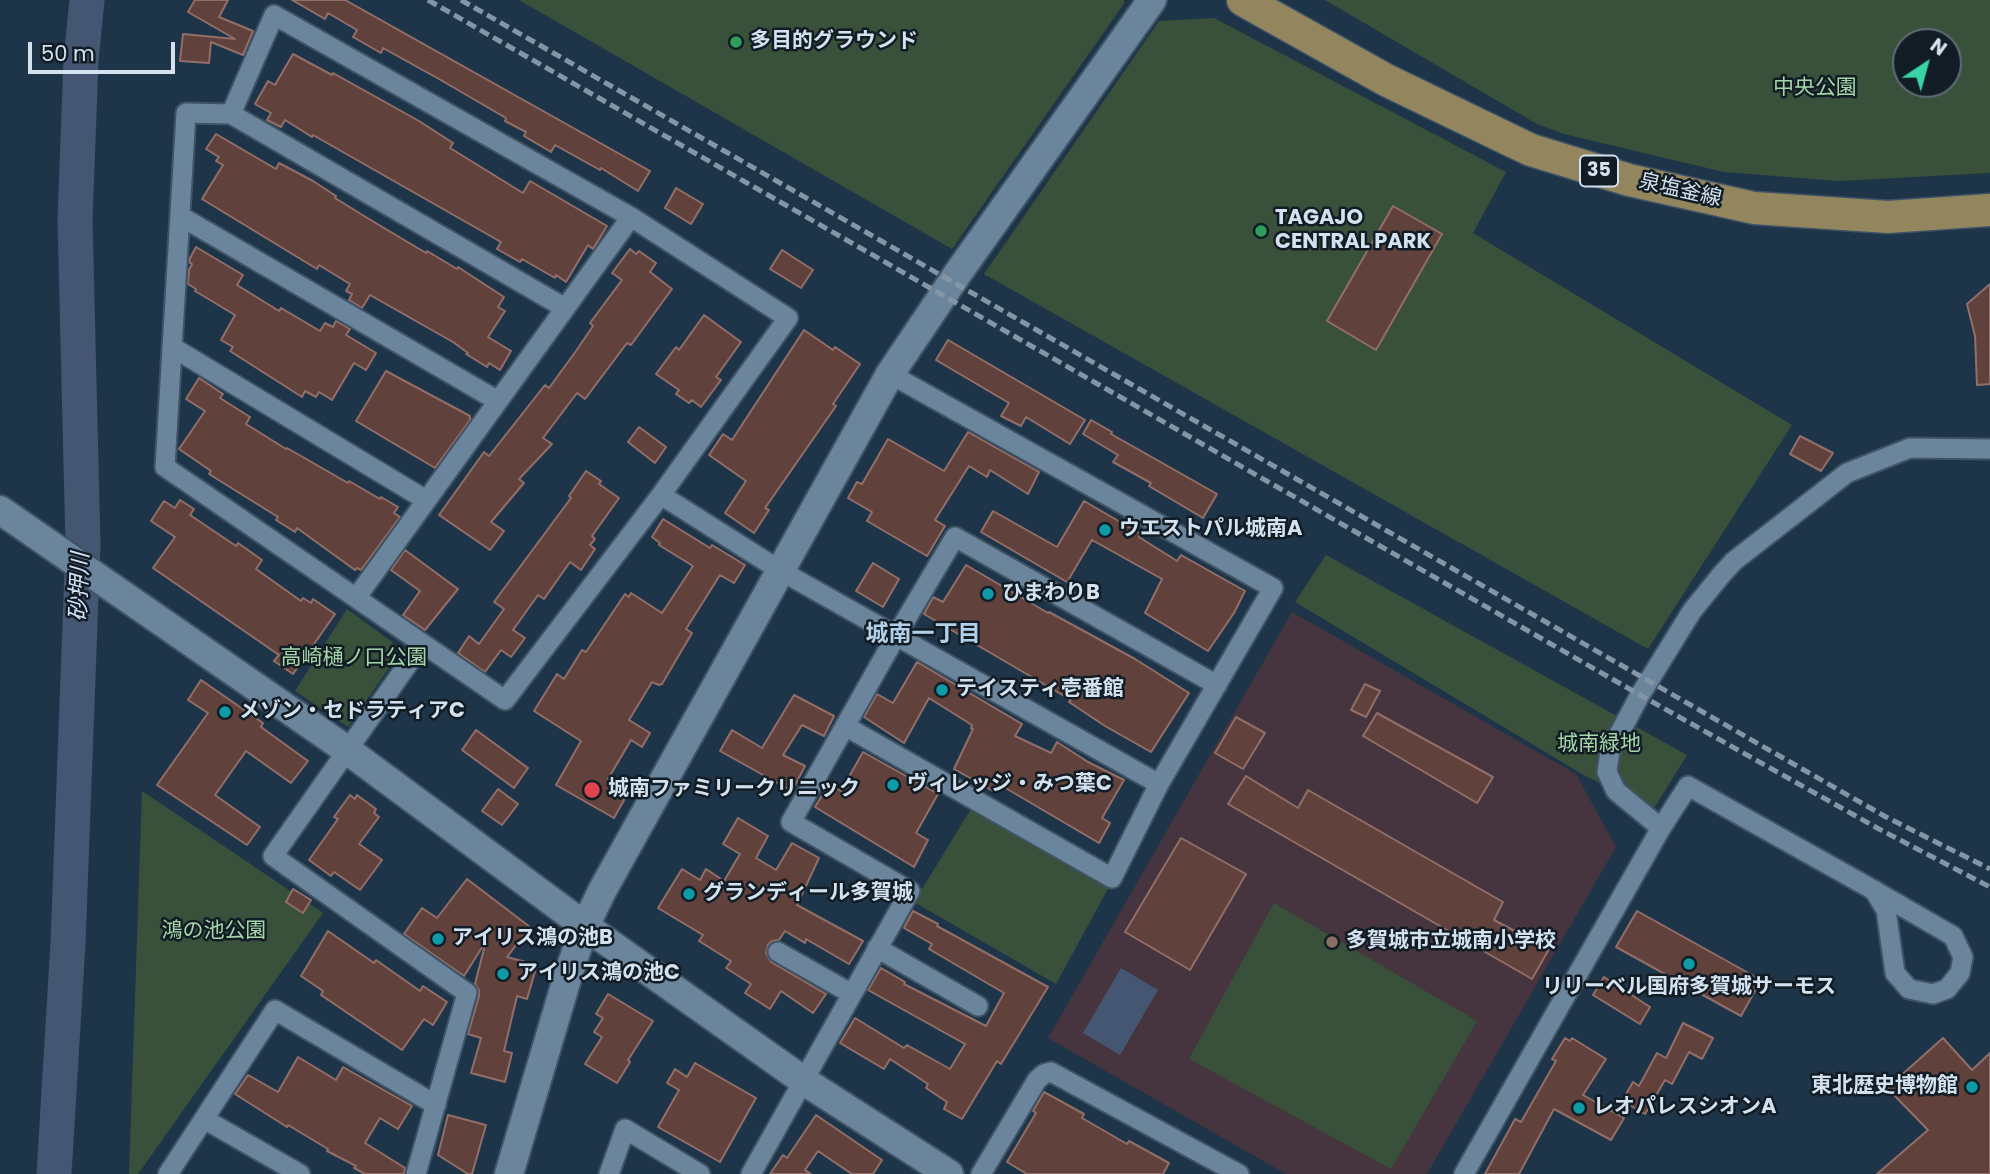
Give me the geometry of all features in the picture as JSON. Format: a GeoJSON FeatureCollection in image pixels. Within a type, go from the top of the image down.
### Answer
{"type":"FeatureCollection","features":[{"type":"Feature","properties":{"kind":"main road","name":"泉塩釜線"},"geometry":{"type":"LineString","coordinates":[[1243,0],[1386,80],[1510,141],[1629,180],[1754,208],[1888,216],[1990,211]]}},
{"type":"Feature","properties":{"kind":"street"},"geometry":{"type":"LineString","coordinates":[[509,1174],[585,926],[890,374],[958,273],[1152,0]]}},
{"type":"Feature","properties":{"kind":"street"},"geometry":{"type":"LineString","coordinates":[[231,114],[274,15],[631,217],[788,317],[661,495],[505,701],[165,467],[186,113],[231,114],[565,308]]}},
{"type":"Feature","properties":{"kind":"street"},"geometry":{"type":"LineString","coordinates":[[180,216],[498,401]]}},
{"type":"Feature","properties":{"kind":"street"},"geometry":{"type":"LineString","coordinates":[[355,598],[631,217]]}},
{"type":"Feature","properties":{"kind":"street"},"geometry":{"type":"LineString","coordinates":[[172,347],[426,500]]}},
{"type":"Feature","properties":{"kind":"street"},"geometry":{"type":"LineString","coordinates":[[845,726],[1112,878],[1159,784],[1273,589],[890,374]]}},
{"type":"Feature","properties":{"kind":"street"},"geometry":{"type":"LineString","coordinates":[[1661,828],[1616,790],[1607,772],[1610,751],[1640,695],[1692,611],[1721,574],[1847,473],[1910,448],[1990,449]]}},
{"type":"Feature","properties":{"kind":"street"},"geometry":{"type":"LineString","coordinates":[[661,495],[781,571],[1159,784]]}},
{"type":"Feature","properties":{"kind":"street"},"geometry":{"type":"LineString","coordinates":[[0,510],[347,750],[585,926],[804,1081],[949,1174]]}},
{"type":"Feature","properties":{"kind":"street"},"geometry":{"type":"LineString","coordinates":[[751,1174],[910,891],[791,822],[955,537],[1217,685]]}},
{"type":"Feature","properties":{"kind":"street"},"geometry":{"type":"LineString","coordinates":[[416,1174],[467,993],[273,856],[422,644]]}},
{"type":"Feature","properties":{"kind":"street"},"geometry":{"type":"LineString","coordinates":[[1464,1174],[1661,828],[1688,786],[1874,890],[1953,936],[1963,957],[1960,973],[1947,989],[1933,994],[1909,989],[1895,973],[1885,910],[1874,890]]}},
{"type":"Feature","properties":{"kind":"street"},"geometry":{"type":"LineString","coordinates":[[877,948],[978,1006]]}},
{"type":"Feature","properties":{"kind":"street"},"geometry":{"type":"LineString","coordinates":[[778,953],[852,994]]}},
{"type":"Feature","properties":{"kind":"street"},"geometry":{"type":"LineString","coordinates":[[168,1174],[275,1010],[436,1105]]}},
{"type":"Feature","properties":{"kind":"street"},"geometry":{"type":"LineString","coordinates":[[981,1174],[1037,1080],[1051,1072],[1239,1174]]}},
{"type":"Feature","properties":{"kind":"street"},"geometry":{"type":"LineString","coordinates":[[204,1119],[300,1174]]}},
{"type":"Feature","properties":{"kind":"street"},"geometry":{"type":"LineString","coordinates":[[609,1174],[625,1129],[700,1174]]}},
{"type":"Feature","properties":{"kind":"shaded area","name":"多賀城市立城南小学校"},"geometry":{"type":"Polygon","coordinates":[[[1292,612],[1576,774],[1616,847],[1427,1174],[1286,1174],[1048,1038],[1292,612]]]}},
{"type":"Feature","properties":{"kind":"green space"},"geometry":{"type":"Polygon","coordinates":[[[519,0],[1123,0],[1125,2],[952,249],[519,0]]]}},
{"type":"Feature","properties":{"kind":"green space","name":"中央公園"},"geometry":{"type":"Polygon","coordinates":[[[1325,0],[1990,0],[1990,173],[1838,181],[1724,172],[1564,134],[1537,124],[1325,0]]]}},
{"type":"Feature","properties":{"kind":"green space"},"geometry":{"type":"Polygon","coordinates":[[[1214,18],[1506,172],[1473,233],[1792,425],[1648,649],[984,274],[1159,21],[1214,18]]]}},
{"type":"Feature","properties":{"kind":"green space","name":"城南緑地"},"geometry":{"type":"Polygon","coordinates":[[[1326,555],[1687,755],[1653,810],[1582,774],[1295,602],[1326,555]]]}},
{"type":"Feature","properties":{"kind":"green space","name":"高崎樋ノ口公園"},"geometry":{"type":"Polygon","coordinates":[[[347,609],[392,642],[396,658],[348,727],[295,691],[347,609]]]}},
{"type":"Feature","properties":{"kind":"green space","name":"鴻の池公園"},"geometry":{"type":"Polygon","coordinates":[[[142,791],[323,913],[138,1174],[129,1174],[142,791]]]}},
{"type":"Feature","properties":{"kind":"green space"},"geometry":{"type":"Polygon","coordinates":[[[971,809],[1109,887],[1056,984],[914,902],[971,809]]]}},
{"type":"Feature","properties":{"kind":"green space"},"geometry":{"type":"Polygon","coordinates":[[[1274,903],[1477,1021],[1391,1169],[1189,1059],[1274,903]]]}},
{"type":"Feature","properties":{"kind":"water"},"geometry":{"type":"Polygon","coordinates":[[[1121,968],[1158,990],[1120,1055],[1083,1033],[1121,968]]]}},
{"type":"Feature","properties":{"kind":"building"},"geometry":{"type":"Polygon","coordinates":[[[195,0],[228,0],[219,17],[253,31],[243,55],[211,42],[209,63],[180,61],[183,34],[235,39],[188,12],[195,0]]]}},
{"type":"Feature","properties":{"kind":"building"},"geometry":{"type":"Polygon","coordinates":[[[292,0],[345,0],[650,171],[638,191],[601,168],[600,170],[555,145],[551,152],[524,136],[526,132],[505,121],[506,118],[439,79],[383,48],[381,53],[353,37],[357,30],[328,13],[325,19],[292,0]]]}},
{"type":"Feature","properties":{"kind":"building"},"geometry":{"type":"Polygon","coordinates":[[[293,54],[419,121],[453,143],[450,148],[523,193],[530,181],[607,226],[593,249],[588,245],[566,282],[522,259],[520,262],[497,249],[501,242],[313,135],[312,137],[285,120],[281,127],[267,120],[271,113],[255,104],[268,81],[275,85],[293,54]]]}},
{"type":"Feature","properties":{"kind":"building"},"geometry":{"type":"Polygon","coordinates":[[[216,134],[276,169],[279,163],[313,181],[369,219],[426,253],[427,251],[457,269],[458,267],[504,297],[498,307],[505,311],[488,337],[511,351],[500,370],[489,363],[487,367],[453,342],[370,295],[362,308],[349,300],[352,294],[346,291],[350,284],[319,265],[317,269],[202,199],[223,165],[216,161],[219,157],[206,149],[216,134]]]}},
{"type":"Feature","properties":{"kind":"building"},"geometry":{"type":"Polygon","coordinates":[[[676,188],[703,204],[691,224],[665,208],[676,188]]]}},
{"type":"Feature","properties":{"kind":"building"},"geometry":{"type":"Polygon","coordinates":[[[1393,206],[1442,234],[1376,350],[1327,321],[1393,206]]]}},
{"type":"Feature","properties":{"kind":"building"},"geometry":{"type":"Polygon","coordinates":[[[196,247],[243,275],[237,285],[279,311],[281,308],[320,331],[325,323],[333,327],[336,321],[350,329],[346,335],[376,353],[366,370],[354,363],[332,400],[319,392],[316,397],[305,391],[302,397],[230,351],[233,347],[221,340],[235,315],[188,284],[192,264],[189,262],[196,247]]]}},
{"type":"Feature","properties":{"kind":"building"},"geometry":{"type":"Polygon","coordinates":[[[630,249],[636,254],[639,251],[656,263],[650,272],[672,289],[631,345],[627,343],[585,399],[577,393],[543,438],[552,444],[519,479],[524,483],[491,522],[504,531],[490,550],[439,515],[484,452],[489,456],[545,385],[549,388],[576,351],[593,326],[590,323],[622,280],[612,273],[630,249]]]}},
{"type":"Feature","properties":{"kind":"building"},"geometry":{"type":"Polygon","coordinates":[[[782,250],[813,270],[801,288],[770,269],[782,250]]]}},
{"type":"Feature","properties":{"kind":"building"},"geometry":{"type":"Polygon","coordinates":[[[1990,284],[1990,384],[1977,385],[1975,336],[1967,304],[1990,284]]]}},
{"type":"Feature","properties":{"kind":"building"},"geometry":{"type":"Polygon","coordinates":[[[704,315],[741,342],[716,377],[721,380],[701,407],[676,394],[679,390],[656,374],[676,347],[679,350],[704,315]]]}},
{"type":"Feature","properties":{"kind":"building"},"geometry":{"type":"Polygon","coordinates":[[[804,330],[860,364],[833,404],[836,406],[765,508],[769,510],[754,533],[725,513],[746,481],[709,455],[723,434],[732,440],[804,330]]]}},
{"type":"Feature","properties":{"kind":"building"},"geometry":{"type":"Polygon","coordinates":[[[948,340],[1085,420],[1070,444],[1026,417],[1021,426],[1001,416],[1009,403],[936,360],[948,340]]]}},
{"type":"Feature","properties":{"kind":"building"},"geometry":{"type":"Polygon","coordinates":[[[386,371],[470,416],[470,420],[435,468],[356,421],[386,371]]]}},
{"type":"Feature","properties":{"kind":"building"},"geometry":{"type":"Polygon","coordinates":[[[199,378],[223,394],[220,398],[250,417],[246,424],[348,483],[349,481],[398,507],[394,513],[400,517],[361,570],[355,570],[297,528],[295,532],[276,520],[278,517],[209,474],[211,471],[179,449],[205,411],[186,399],[199,378]]]}},
{"type":"Feature","properties":{"kind":"building"},"geometry":{"type":"Polygon","coordinates":[[[1091,420],[1217,494],[1203,518],[1149,486],[1151,483],[1113,462],[1118,455],[1083,434],[1091,420]]]}},
{"type":"Feature","properties":{"kind":"building"},"geometry":{"type":"Polygon","coordinates":[[[639,427],[666,447],[655,463],[628,442],[639,427]]]}},
{"type":"Feature","properties":{"kind":"building"},"geometry":{"type":"Polygon","coordinates":[[[968,432],[1039,472],[1028,494],[990,470],[987,477],[969,466],[935,520],[945,526],[927,556],[867,521],[872,512],[848,498],[857,482],[862,484],[888,439],[944,471],[968,432]]]}},
{"type":"Feature","properties":{"kind":"building"},"geometry":{"type":"Polygon","coordinates":[[[1800,436],[1833,453],[1821,471],[1790,454],[1800,436]]]}},
{"type":"Feature","properties":{"kind":"building"},"geometry":{"type":"Polygon","coordinates":[[[586,471],[619,498],[592,536],[595,539],[590,545],[595,549],[581,570],[570,562],[544,599],[538,595],[513,630],[525,638],[511,657],[501,650],[485,672],[458,653],[469,636],[479,644],[504,609],[494,602],[571,498],[569,496],[586,471]]]}},
{"type":"Feature","properties":{"kind":"building"},"geometry":{"type":"Polygon","coordinates":[[[180,500],[194,509],[190,515],[262,560],[256,569],[301,601],[303,598],[311,603],[313,599],[335,614],[293,674],[274,661],[279,655],[153,568],[175,537],[151,521],[164,501],[175,508],[180,500]]]}},
{"type":"Feature","properties":{"kind":"building"},"geometry":{"type":"Polygon","coordinates":[[[1084,501],[1141,534],[1139,537],[1177,561],[1181,555],[1245,591],[1234,613],[1208,651],[1145,613],[1162,579],[1092,540],[1067,582],[981,532],[993,511],[1057,547],[1084,501]]]}},
{"type":"Feature","properties":{"kind":"building"},"geometry":{"type":"Polygon","coordinates":[[[663,519],[710,548],[712,545],[745,565],[734,583],[720,575],[686,629],[692,633],[662,684],[652,682],[629,720],[650,733],[642,747],[631,740],[608,779],[629,791],[614,818],[556,785],[581,741],[534,711],[557,674],[564,679],[582,650],[586,652],[625,594],[629,597],[631,593],[662,613],[693,566],[659,545],[652,537],[663,519]]]}},
{"type":"Feature","properties":{"kind":"building"},"geometry":{"type":"Polygon","coordinates":[[[405,550],[458,589],[425,630],[403,615],[420,591],[391,570],[405,550]]]}},
{"type":"Feature","properties":{"kind":"building"},"geometry":{"type":"Polygon","coordinates":[[[873,563],[899,579],[883,607],[856,591],[873,563]]]}},
{"type":"Feature","properties":{"kind":"building"},"geometry":{"type":"Polygon","coordinates":[[[966,565],[1135,659],[1189,693],[1151,752],[1105,726],[1069,702],[1071,700],[924,614],[933,597],[943,602],[966,565]]]}},
{"type":"Feature","properties":{"kind":"building"},"geometry":{"type":"Polygon","coordinates":[[[917,662],[1022,724],[1015,736],[1051,753],[1057,742],[1088,762],[1124,780],[1102,818],[1110,823],[1099,843],[997,783],[993,791],[954,769],[973,729],[972,725],[929,698],[904,743],[864,717],[877,694],[893,703],[917,662]]]}},
{"type":"Feature","properties":{"kind":"building"},"geometry":{"type":"Polygon","coordinates":[[[201,680],[263,723],[261,727],[308,761],[291,783],[246,751],[215,795],[260,827],[247,845],[157,785],[208,713],[188,700],[201,680]]]}},
{"type":"Feature","properties":{"kind":"building"},"geometry":{"type":"Polygon","coordinates":[[[1365,684],[1380,691],[1366,717],[1351,710],[1365,684]]]}},
{"type":"Feature","properties":{"kind":"building"},"geometry":{"type":"Polygon","coordinates":[[[794,695],[834,716],[824,736],[802,725],[783,755],[805,766],[792,791],[720,751],[732,730],[762,748],[794,695]]]}},
{"type":"Feature","properties":{"kind":"building"},"geometry":{"type":"Polygon","coordinates":[[[1377,713],[1493,777],[1477,803],[1363,736],[1377,713]]]}},
{"type":"Feature","properties":{"kind":"building"},"geometry":{"type":"Polygon","coordinates":[[[1236,717],[1265,733],[1243,769],[1215,753],[1236,717]]]}},
{"type":"Feature","properties":{"kind":"building"},"geometry":{"type":"Polygon","coordinates":[[[476,730],[528,768],[514,788],[462,750],[476,730]]]}},
{"type":"Feature","properties":{"kind":"building"},"geometry":{"type":"Polygon","coordinates":[[[863,752],[938,794],[916,833],[928,840],[914,867],[815,807],[829,784],[841,791],[863,752]]]}},
{"type":"Feature","properties":{"kind":"building"},"geometry":{"type":"Polygon","coordinates":[[[1246,776],[1298,808],[1308,790],[1503,902],[1494,920],[1549,949],[1532,979],[1228,804],[1246,776]]]}},
{"type":"Feature","properties":{"kind":"building"},"geometry":{"type":"Polygon","coordinates":[[[498,789],[518,804],[502,825],[482,811],[498,789]]]}},
{"type":"Feature","properties":{"kind":"building"},"geometry":{"type":"Polygon","coordinates":[[[350,795],[355,799],[357,795],[376,809],[374,813],[379,817],[359,844],[382,860],[360,890],[334,872],[331,876],[309,860],[338,819],[334,817],[350,795]]]}},
{"type":"Feature","properties":{"kind":"building"},"geometry":{"type":"Polygon","coordinates":[[[738,818],[768,836],[756,858],[776,870],[792,843],[819,858],[797,905],[863,941],[849,964],[806,939],[805,943],[785,931],[779,940],[768,945],[766,953],[771,962],[826,994],[813,1013],[781,991],[770,1009],[745,993],[751,984],[726,968],[731,961],[699,941],[703,935],[658,908],[682,869],[700,880],[706,869],[724,881],[740,854],[723,844],[738,818]]]}},
{"type":"Feature","properties":{"kind":"building"},"geometry":{"type":"Polygon","coordinates":[[[1181,838],[1246,874],[1190,970],[1125,932],[1181,838]]]}},
{"type":"Feature","properties":{"kind":"building"},"geometry":{"type":"Polygon","coordinates":[[[467,879],[530,927],[507,957],[537,965],[527,999],[517,996],[504,1051],[512,1053],[505,1082],[471,1073],[481,1038],[468,1034],[479,996],[475,984],[486,941],[464,976],[404,934],[422,908],[437,918],[467,879]]]}},
{"type":"Feature","properties":{"kind":"building"},"geometry":{"type":"Polygon","coordinates":[[[293,889],[311,900],[303,913],[286,902],[293,889]]]}},
{"type":"Feature","properties":{"kind":"building"},"geometry":{"type":"Polygon","coordinates":[[[913,911],[1048,987],[1001,1064],[997,1061],[962,1119],[944,1109],[947,1102],[926,1088],[928,1084],[890,1059],[884,1069],[840,1043],[855,1018],[904,1048],[907,1045],[950,1069],[965,1044],[868,990],[881,968],[905,982],[904,984],[986,1026],[1004,993],[929,949],[932,944],[904,928],[913,911]]]}},
{"type":"Feature","properties":{"kind":"building","name":"リリーベル国府多賀城サーモス"},"geometry":{"type":"Polygon","coordinates":[[[1637,911],[1761,980],[1741,1016],[1616,947],[1637,911]]]}},
{"type":"Feature","properties":{"kind":"building"},"geometry":{"type":"Polygon","coordinates":[[[328,931],[420,991],[423,986],[447,1002],[433,1025],[424,1019],[402,1050],[321,995],[323,991],[301,976],[328,931]]]}},
{"type":"Feature","properties":{"kind":"building"},"geometry":{"type":"Polygon","coordinates":[[[1604,977],[1650,1007],[1640,1024],[1593,995],[1604,977]]]}},
{"type":"Feature","properties":{"kind":"building"},"geometry":{"type":"Polygon","coordinates":[[[608,994],[653,1021],[617,1083],[585,1064],[602,1037],[594,1032],[603,1018],[596,1014],[608,994]]]}},
{"type":"Feature","properties":{"kind":"building"},"geometry":{"type":"Polygon","coordinates":[[[1683,1023],[1713,1038],[1702,1059],[1689,1052],[1672,1084],[1665,1080],[1645,1114],[1622,1101],[1633,1082],[1639,1086],[1657,1053],[1666,1058],[1683,1023]]]}},
{"type":"Feature","properties":{"kind":"building"},"geometry":{"type":"Polygon","coordinates":[[[1565,1038],[1570,1041],[1572,1038],[1606,1059],[1583,1095],[1624,1118],[1611,1140],[1554,1109],[1519,1174],[1485,1174],[1515,1119],[1521,1122],[1556,1061],[1552,1059],[1565,1038]]]}},
{"type":"Feature","properties":{"kind":"building","name":"東北歴史博物館"},"geometry":{"type":"Polygon","coordinates":[[[1943,1038],[1972,1070],[1990,1053],[1990,1174],[1877,1174],[1928,1130],[1887,1088],[1943,1038]]]}},
{"type":"Feature","properties":{"kind":"building"},"geometry":{"type":"Polygon","coordinates":[[[298,1057],[336,1080],[343,1067],[412,1106],[398,1129],[380,1118],[365,1143],[405,1168],[404,1174],[365,1174],[235,1094],[248,1075],[278,1092],[298,1057]]]}},
{"type":"Feature","properties":{"kind":"building"},"geometry":{"type":"Polygon","coordinates":[[[695,1063],[756,1098],[720,1162],[658,1127],[679,1090],[667,1083],[675,1069],[687,1077],[695,1063]]]}},
{"type":"Feature","properties":{"kind":"building"},"geometry":{"type":"Polygon","coordinates":[[[1044,1092],[1084,1114],[1082,1118],[1127,1144],[1129,1141],[1169,1163],[1163,1174],[1027,1174],[1007,1162],[1036,1113],[1033,1111],[1044,1092]]]}},
{"type":"Feature","properties":{"kind":"building"},"geometry":{"type":"Polygon","coordinates":[[[448,1115],[486,1125],[472,1174],[438,1155],[448,1115]]]}},
{"type":"Feature","properties":{"kind":"building"},"geometry":{"type":"Polygon","coordinates":[[[816,1115],[882,1160],[873,1174],[852,1174],[818,1151],[805,1170],[811,1174],[770,1174],[783,1155],[787,1158],[816,1115]]]}},
{"type":"Feature","properties":{"kind":"waterway","name":"砂押川"},"geometry":{"type":"LineString","coordinates":[[54,1174],[68,943],[83,545],[75,219],[81,61],[87,0]]}},
{"type":"Feature","properties":{"kind":"railway"},"geometry":{"type":"LineString","coordinates":[[428,0],[1640,695],[1879,829],[1990,887]]}},
{"type":"Feature","properties":{"kind":"railway"},"geometry":{"type":"LineString","coordinates":[[461,0],[1886,817],[1990,869]]}},
{"type":"Feature","properties":{"kind":"place","name":"多目的グラウンド"},"geometry":{"type":"Point","coordinates":[736,42]}},
{"type":"Feature","properties":{"kind":"place","name":"TAGAJO CENTRAL PARK"},"geometry":{"type":"Point","coordinates":[1261,231]}},
{"type":"Feature","properties":{"kind":"place","name":"ウエストパル城南A"},"geometry":{"type":"Point","coordinates":[1105,530]}},
{"type":"Feature","properties":{"kind":"place","name":"ひまわりB"},"geometry":{"type":"Point","coordinates":[988,594]}},
{"type":"Feature","properties":{"kind":"place","name":"テイスティ壱番館"},"geometry":{"type":"Point","coordinates":[942,690]}},
{"type":"Feature","properties":{"kind":"place","name":"メゾン・セドラティアC"},"geometry":{"type":"Point","coordinates":[225,712]}},
{"type":"Feature","properties":{"kind":"place","name":"ヴィレッジ・みつ葉C"},"geometry":{"type":"Point","coordinates":[893,785]}},
{"type":"Feature","properties":{"kind":"place","name":"城南ファミリークリニック"},"geometry":{"type":"Point","coordinates":[592,790]}},
{"type":"Feature","properties":{"kind":"place","name":"グランディール多賀城"},"geometry":{"type":"Point","coordinates":[689,894]}},
{"type":"Feature","properties":{"kind":"place","name":"アイリス鴻の池B"},"geometry":{"type":"Point","coordinates":[438,939]}},
{"type":"Feature","properties":{"kind":"place","name":"多賀城市立城南小学校"},"geometry":{"type":"Point","coordinates":[1332,942]}},
{"type":"Feature","properties":{"kind":"place","name":"リリーベル国府多賀城サーモス"},"geometry":{"type":"Point","coordinates":[1689,964]}},
{"type":"Feature","properties":{"kind":"place","name":"アイリス鴻の池C"},"geometry":{"type":"Point","coordinates":[503,974]}},
{"type":"Feature","properties":{"kind":"place","name":"東北歴史博物館"},"geometry":{"type":"Point","coordinates":[1972,1087]}},
{"type":"Feature","properties":{"kind":"place","name":"レオパレスシオンA"},"geometry":{"type":"Point","coordinates":[1579,1108]}},
{"type":"Feature","properties":{"kind":"district","name":"城南一丁目"},"geometry":{"type":"Point","coordinates":[923,635]}}]}
